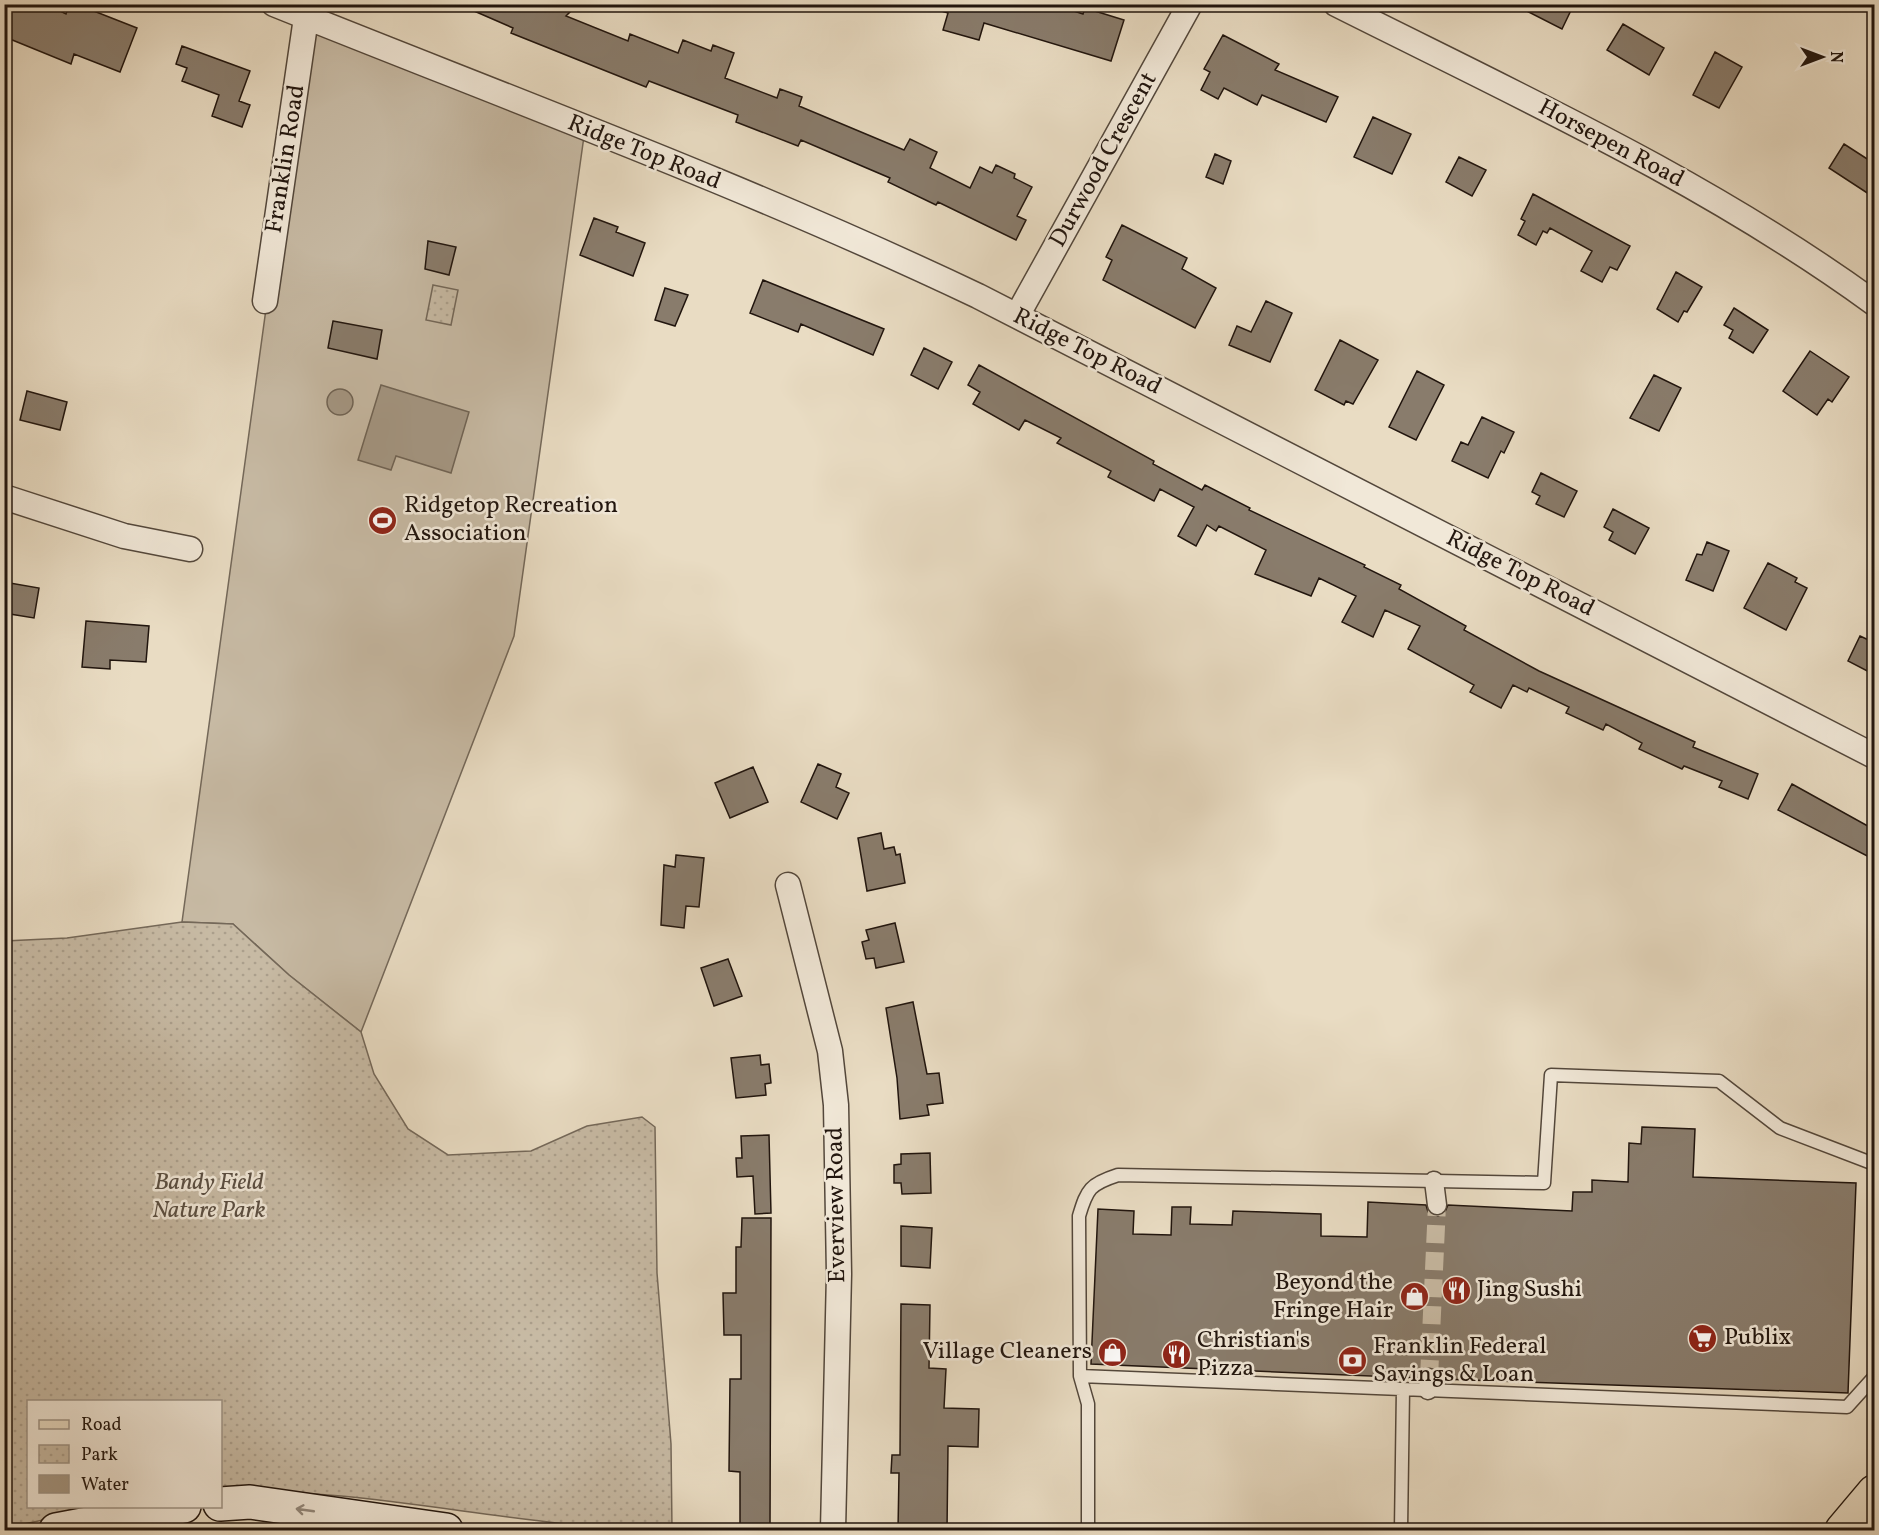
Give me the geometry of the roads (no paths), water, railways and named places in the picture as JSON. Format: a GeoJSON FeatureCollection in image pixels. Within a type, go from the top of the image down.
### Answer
{"type":"FeatureCollection","features":[{"type":"Feature","properties":{"kind":"main road"},"geometry":{"type":"LineString","coordinates":[[1842,1530],[1875,1492]]}},
{"type":"Feature","properties":{"kind":"main road"},"geometry":{"type":"LineString","coordinates":[[222,1504],[250,1502],[446,1530]]}},
{"type":"Feature","properties":{"kind":"main road"},"geometry":{"type":"LineString","coordinates":[[56,1530],[173,1508]]}},
{"type":"Feature","properties":{"kind":"street","name":"Ridge Top Road"},"geometry":{"type":"LineString","coordinates":[[274,4],[307,11],[891,255],[1017,316],[1875,756]]}},
{"type":"Feature","properties":{"kind":"street","name":"Durwood Crescent"},"geometry":{"type":"LineString","coordinates":[[1017,316],[1190,4]]}},
{"type":"Feature","properties":{"kind":"street","name":"Horsepen Road"},"geometry":{"type":"LineString","coordinates":[[1336,4],[1657,167],[1756,225],[1875,303]]}},
{"type":"Feature","properties":{"kind":"street","name":"Franklin Road"},"geometry":{"type":"LineString","coordinates":[[265,301],[307,11]]}},
{"type":"Feature","properties":{"kind":"street"},"geometry":{"type":"LineString","coordinates":[[4,497],[124,536],[190,549]]}},
{"type":"Feature","properties":{"kind":"street","name":"Everview Road"},"geometry":{"type":"LineString","coordinates":[[788,885],[830,1052],[836,1105],[839,1274],[833,1530]]}},
{"type":"Feature","properties":{"kind":"street"},"geometry":{"type":"LineString","coordinates":[[1434,1181],[1437,1205]]}},
{"type":"Feature","properties":{"kind":"lane"},"geometry":{"type":"LineString","coordinates":[[1088,1530],[1088,1404],[1080,1376],[1079,1216],[1085,1193],[1097,1181],[1118,1175],[1544,1183],[1551,1075],[1719,1081],[1780,1128],[1875,1164]]}},
{"type":"Feature","properties":{"kind":"lane"},"geometry":{"type":"LineString","coordinates":[[1080,1376],[1403,1389],[1428,1384],[1847,1407],[1875,1377]]}},
{"type":"Feature","properties":{"kind":"lane"},"geometry":{"type":"LineString","coordinates":[[1401,1530],[1403,1389]]}},
{"type":"Feature","properties":{"kind":"water"},"geometry":{"type":"Polygon","coordinates":[[[381,385],[469,412],[451,473],[396,456],[391,470],[358,460],[381,385]]]}},
{"type":"Feature","properties":{"kind":"water"},"geometry":{"type":"Polygon","coordinates":[[[340,389],[349,393],[353,402],[349,411],[340,415],[331,411],[327,402],[331,393],[340,389]]]}},
{"type":"Feature","properties":{"kind":"tunnel"},"geometry":{"type":"LineString","coordinates":[[1429,1378],[1437,1205]]}},
{"type":"Feature","properties":{"kind":"place","name":"Ridgetop Recreation Association"},"geometry":{"type":"Point","coordinates":[383,520]}},
{"type":"Feature","properties":{"kind":"place","name":"Jing Sushi"},"geometry":{"type":"Point","coordinates":[1456,1290]}},
{"type":"Feature","properties":{"kind":"place","name":"Beyond the Fringe Hair"},"geometry":{"type":"Point","coordinates":[1414,1297]}},
{"type":"Feature","properties":{"kind":"place","name":"Publix"},"geometry":{"type":"Point","coordinates":[1703,1338]}},
{"type":"Feature","properties":{"kind":"place","name":"Village Cleaners"},"geometry":{"type":"Point","coordinates":[1113,1352]}},
{"type":"Feature","properties":{"kind":"place","name":"Christian's Pizza"},"geometry":{"type":"Point","coordinates":[1176,1355]}},
{"type":"Feature","properties":{"kind":"place","name":"Franklin Federal Savings & Loan"},"geometry":{"type":"Point","coordinates":[1352,1361]}},
{"type":"Feature","properties":{"kind":"park label","name":"Bandy Field Nature Park"},"geometry":{"type":"Point","coordinates":[209,1197]}}]}
